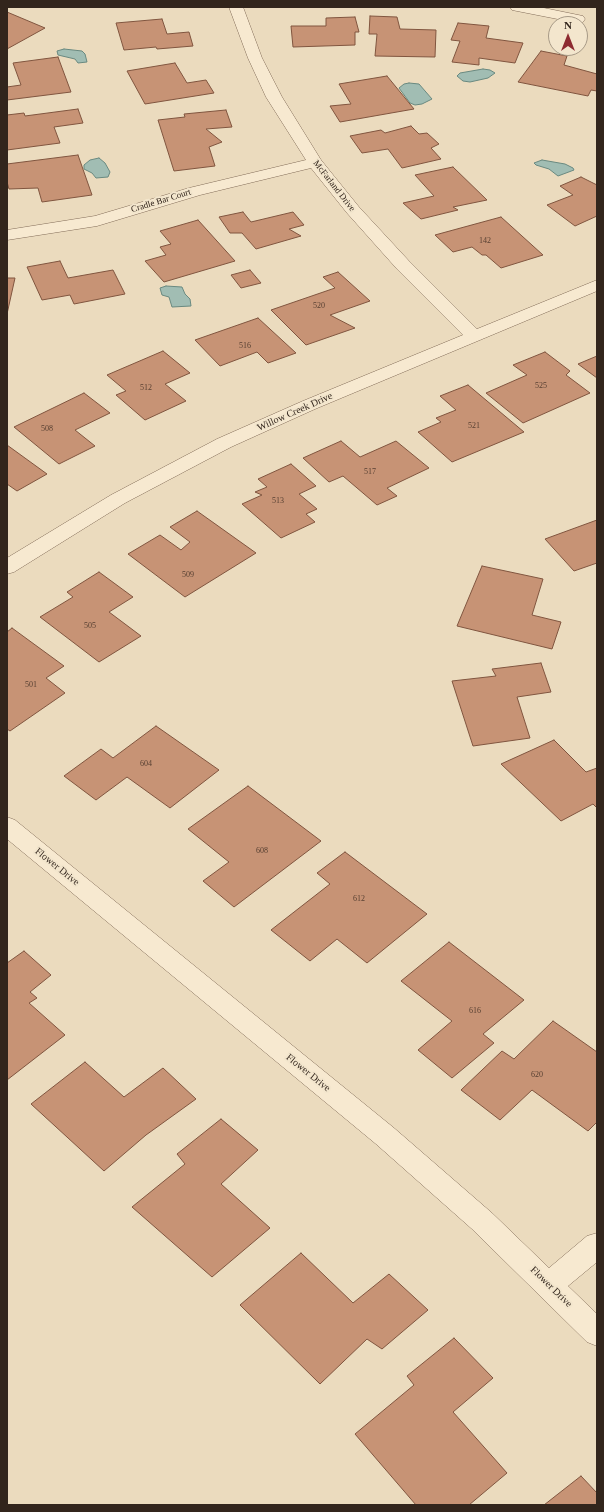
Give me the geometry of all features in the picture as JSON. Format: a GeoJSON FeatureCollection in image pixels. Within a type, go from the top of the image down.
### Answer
{"type":"FeatureCollection","features":[{"type":"Feature","properties":{"kind":"street","name":"McFarland Drive"},"geometry":{"type":"LineString","coordinates":[[236,7],[255,58],[274,97],[315,162],[352,210],[403,265],[474,336]]}},
{"type":"Feature","properties":{"kind":"street"},"geometry":{"type":"LineString","coordinates":[[517,7],[563,16]]}},
{"type":"Feature","properties":{"kind":"street","name":"Cradle Bar Court"},"geometry":{"type":"LineString","coordinates":[[7,235],[97,221],[202,189],[315,162]]}},
{"type":"Feature","properties":{"kind":"street","name":"Willow Creek Drive"},"geometry":{"type":"LineString","coordinates":[[7,567],[118,499],[224,443],[309,405],[597,285]]}},
{"type":"Feature","properties":{"kind":"street","name":"Flower Drive"},"geometry":{"type":"LineString","coordinates":[[7,826],[385,1136],[482,1222],[597,1333]]}},
{"type":"Feature","properties":{"kind":"street"},"geometry":{"type":"LineString","coordinates":[[549,1286],[597,1245]]}},
{"type":"Feature","properties":{"kind":"water"},"geometry":{"type":"Polygon","coordinates":[[[64,49],[82,51],[85,54],[87,62],[78,63],[75,59],[58,55],[57,51],[64,49]]]}},
{"type":"Feature","properties":{"kind":"water"},"geometry":{"type":"Polygon","coordinates":[[[483,69],[490,70],[495,73],[488,78],[470,82],[463,81],[457,76],[460,73],[483,69]]]}},
{"type":"Feature","properties":{"kind":"water"},"geometry":{"type":"Polygon","coordinates":[[[404,84],[419,84],[432,99],[422,104],[415,105],[410,103],[399,88],[404,84]]]}},
{"type":"Feature","properties":{"kind":"water"},"geometry":{"type":"Polygon","coordinates":[[[99,158],[105,163],[110,172],[108,177],[96,178],[92,173],[84,169],[84,165],[90,160],[99,158]]]}},
{"type":"Feature","properties":{"kind":"water"},"geometry":{"type":"Polygon","coordinates":[[[542,160],[565,164],[574,170],[558,176],[549,169],[534,163],[542,160]]]}},
{"type":"Feature","properties":{"kind":"water"},"geometry":{"type":"Polygon","coordinates":[[[166,286],[182,287],[185,294],[190,299],[191,306],[172,307],[169,297],[162,295],[160,288],[166,286]]]}},
{"type":"Feature","properties":{"kind":"building"},"geometry":{"type":"Polygon","coordinates":[[[7,12],[45,28],[7,49],[7,12]]]}},
{"type":"Feature","properties":{"kind":"building"},"geometry":{"type":"Polygon","coordinates":[[[370,16],[397,17],[400,29],[436,30],[435,57],[375,56],[377,34],[369,34],[370,16]]]}},
{"type":"Feature","properties":{"kind":"building"},"geometry":{"type":"Polygon","coordinates":[[[355,17],[359,32],[355,32],[355,45],[293,47],[291,26],[326,26],[326,18],[355,17]]]}},
{"type":"Feature","properties":{"kind":"building"},"geometry":{"type":"Polygon","coordinates":[[[162,19],[167,34],[189,32],[193,46],[124,50],[116,23],[162,19]]]}},
{"type":"Feature","properties":{"kind":"building"},"geometry":{"type":"Polygon","coordinates":[[[458,23],[489,26],[486,38],[523,43],[515,63],[479,58],[479,65],[452,62],[460,41],[451,40],[458,23]]]}},
{"type":"Feature","properties":{"kind":"building"},"geometry":{"type":"Polygon","coordinates":[[[541,51],[548,52],[548,56],[567,56],[564,65],[597,74],[597,91],[591,90],[588,96],[518,82],[541,51]]]}},
{"type":"Feature","properties":{"kind":"building"},"geometry":{"type":"Polygon","coordinates":[[[58,57],[71,92],[7,100],[7,87],[21,85],[13,63],[58,57]]]}},
{"type":"Feature","properties":{"kind":"building"},"geometry":{"type":"Polygon","coordinates":[[[175,63],[187,83],[206,80],[214,93],[145,104],[127,71],[175,63]]]}},
{"type":"Feature","properties":{"kind":"building"},"geometry":{"type":"Polygon","coordinates":[[[387,76],[414,109],[340,122],[330,106],[351,104],[339,84],[387,76]]]}},
{"type":"Feature","properties":{"kind":"building"},"geometry":{"type":"Polygon","coordinates":[[[78,109],[83,123],[54,127],[60,143],[7,150],[7,115],[24,113],[25,116],[78,109]]]}},
{"type":"Feature","properties":{"kind":"building"},"geometry":{"type":"Polygon","coordinates":[[[226,110],[232,127],[206,129],[222,142],[209,147],[215,166],[174,171],[158,120],[185,117],[184,114],[226,110]]]}},
{"type":"Feature","properties":{"kind":"building"},"geometry":{"type":"Polygon","coordinates":[[[411,126],[419,134],[427,133],[439,144],[431,148],[441,159],[402,168],[388,149],[362,153],[350,136],[381,130],[385,133],[411,126]]]}},
{"type":"Feature","properties":{"kind":"building"},"geometry":{"type":"Polygon","coordinates":[[[78,155],[92,195],[42,202],[38,188],[9,189],[7,182],[7,164],[78,155]]]}},
{"type":"Feature","properties":{"kind":"building"},"geometry":{"type":"Polygon","coordinates":[[[453,167],[487,200],[453,207],[458,210],[421,219],[403,203],[434,196],[415,175],[453,167]]]}},
{"type":"Feature","properties":{"kind":"building"},"geometry":{"type":"Polygon","coordinates":[[[581,177],[597,185],[597,216],[575,226],[547,205],[573,195],[560,186],[581,177]]]}},
{"type":"Feature","properties":{"kind":"building"},"geometry":{"type":"Polygon","coordinates":[[[243,212],[251,222],[293,212],[304,225],[289,229],[301,236],[256,249],[242,233],[230,233],[219,217],[243,212]]]}},
{"type":"Feature","properties":{"kind":"building"},"geometry":{"type":"Polygon","coordinates":[[[501,217],[543,255],[501,268],[486,255],[482,255],[472,247],[453,252],[435,235],[501,217]]]}},
{"type":"Feature","properties":{"kind":"building"},"geometry":{"type":"Polygon","coordinates":[[[198,220],[235,261],[164,282],[145,261],[166,255],[160,247],[171,244],[160,231],[198,220]]]}},
{"type":"Feature","properties":{"kind":"building"},"geometry":{"type":"Polygon","coordinates":[[[60,261],[68,278],[113,270],[125,294],[74,304],[70,295],[42,300],[27,267],[60,261]]]}},
{"type":"Feature","properties":{"kind":"building"},"geometry":{"type":"Polygon","coordinates":[[[250,270],[261,283],[241,288],[231,275],[250,270]]]}},
{"type":"Feature","properties":{"kind":"building"},"geometry":{"type":"Polygon","coordinates":[[[338,272],[370,301],[330,315],[355,328],[306,345],[271,310],[335,288],[323,277],[338,272]]]}},
{"type":"Feature","properties":{"kind":"building"},"geometry":{"type":"Polygon","coordinates":[[[7,278],[15,278],[7,314],[7,278]]]}},
{"type":"Feature","properties":{"kind":"building"},"geometry":{"type":"Polygon","coordinates":[[[258,318],[296,353],[268,363],[257,352],[220,366],[195,340],[258,318]]]}},
{"type":"Feature","properties":{"kind":"building"},"geometry":{"type":"Polygon","coordinates":[[[163,351],[190,373],[165,384],[186,401],[145,420],[116,395],[126,391],[107,375],[163,351]]]}},
{"type":"Feature","properties":{"kind":"building"},"geometry":{"type":"Polygon","coordinates":[[[545,352],[570,371],[566,375],[590,393],[523,423],[486,393],[527,375],[513,365],[545,352]]]}},
{"type":"Feature","properties":{"kind":"building"},"geometry":{"type":"Polygon","coordinates":[[[597,356],[597,378],[578,364],[597,356]]]}},
{"type":"Feature","properties":{"kind":"building"},"geometry":{"type":"Polygon","coordinates":[[[468,385],[524,432],[452,462],[418,432],[441,422],[436,418],[456,410],[440,396],[468,385]]]}},
{"type":"Feature","properties":{"kind":"building"},"geometry":{"type":"Polygon","coordinates":[[[84,393],[110,413],[75,430],[95,446],[59,464],[14,427],[84,393]]]}},
{"type":"Feature","properties":{"kind":"building"},"geometry":{"type":"Polygon","coordinates":[[[341,441],[360,457],[396,441],[429,468],[387,488],[397,496],[377,505],[343,476],[329,482],[303,458],[341,441]]]}},
{"type":"Feature","properties":{"kind":"building"},"geometry":{"type":"Polygon","coordinates":[[[7,445],[47,474],[17,491],[7,484],[7,445]]]}},
{"type":"Feature","properties":{"kind":"building"},"geometry":{"type":"Polygon","coordinates":[[[291,464],[316,486],[299,494],[317,509],[306,514],[315,522],[281,538],[242,504],[262,495],[255,492],[267,487],[258,479],[291,464]]]}},
{"type":"Feature","properties":{"kind":"building"},"geometry":{"type":"Polygon","coordinates":[[[197,511],[256,553],[185,597],[128,554],[160,535],[181,550],[190,542],[170,527],[197,511]]]}},
{"type":"Feature","properties":{"kind":"building"},"geometry":{"type":"Polygon","coordinates":[[[597,520],[597,563],[574,571],[545,539],[597,520]]]}},
{"type":"Feature","properties":{"kind":"building"},"geometry":{"type":"Polygon","coordinates":[[[482,566],[543,579],[532,615],[561,622],[552,649],[457,626],[482,566]]]}},
{"type":"Feature","properties":{"kind":"building"},"geometry":{"type":"Polygon","coordinates":[[[99,572],[133,597],[109,612],[141,636],[99,662],[40,617],[73,597],[67,592],[99,572]]]}},
{"type":"Feature","properties":{"kind":"building"},"geometry":{"type":"Polygon","coordinates":[[[12,628],[64,666],[46,678],[65,693],[10,731],[7,729],[7,632],[12,628]]]}},
{"type":"Feature","properties":{"kind":"building"},"geometry":{"type":"Polygon","coordinates":[[[541,663],[551,692],[517,697],[530,738],[473,746],[452,681],[496,676],[492,669],[541,663]]]}},
{"type":"Feature","properties":{"kind":"building"},"geometry":{"type":"Polygon","coordinates":[[[156,726],[219,770],[170,808],[127,777],[96,800],[64,776],[101,749],[113,758],[156,726]]]}},
{"type":"Feature","properties":{"kind":"building"},"geometry":{"type":"Polygon","coordinates":[[[554,740],[586,772],[597,768],[597,808],[593,804],[561,821],[501,764],[554,740]]]}},
{"type":"Feature","properties":{"kind":"building"},"geometry":{"type":"Polygon","coordinates":[[[248,786],[321,841],[234,907],[203,881],[229,862],[188,829],[248,786]]]}},
{"type":"Feature","properties":{"kind":"building"},"geometry":{"type":"Polygon","coordinates":[[[345,852],[427,914],[367,963],[337,939],[310,961],[271,930],[330,884],[317,873],[345,852]]]}},
{"type":"Feature","properties":{"kind":"building"},"geometry":{"type":"Polygon","coordinates":[[[449,942],[524,1000],[483,1034],[494,1043],[452,1078],[418,1050],[452,1021],[401,981],[449,942]]]}},
{"type":"Feature","properties":{"kind":"building"},"geometry":{"type":"Polygon","coordinates":[[[24,951],[51,975],[30,992],[37,998],[29,1003],[65,1035],[7,1080],[7,963],[24,951]]]}},
{"type":"Feature","properties":{"kind":"building"},"geometry":{"type":"Polygon","coordinates":[[[553,1021],[597,1052],[597,1122],[588,1131],[532,1090],[500,1120],[461,1090],[502,1051],[514,1059],[553,1021]]]}},
{"type":"Feature","properties":{"kind":"building"},"geometry":{"type":"Polygon","coordinates":[[[85,1062],[124,1097],[163,1068],[196,1099],[146,1135],[104,1171],[31,1104],[85,1062]]]}},
{"type":"Feature","properties":{"kind":"building"},"geometry":{"type":"Polygon","coordinates":[[[221,1119],[258,1150],[221,1184],[270,1228],[212,1277],[132,1207],[185,1164],[177,1154],[221,1119]]]}},
{"type":"Feature","properties":{"kind":"building"},"geometry":{"type":"Polygon","coordinates":[[[301,1253],[353,1303],[389,1274],[428,1310],[382,1349],[367,1339],[320,1384],[240,1305],[301,1253]]]}},
{"type":"Feature","properties":{"kind":"building"},"geometry":{"type":"Polygon","coordinates":[[[454,1338],[493,1378],[453,1412],[507,1473],[469,1505],[416,1505],[355,1434],[414,1385],[407,1376],[454,1338]]]}},
{"type":"Feature","properties":{"kind":"building"},"geometry":{"type":"Polygon","coordinates":[[[581,1476],[597,1493],[597,1505],[544,1505],[581,1476]]]}}]}
